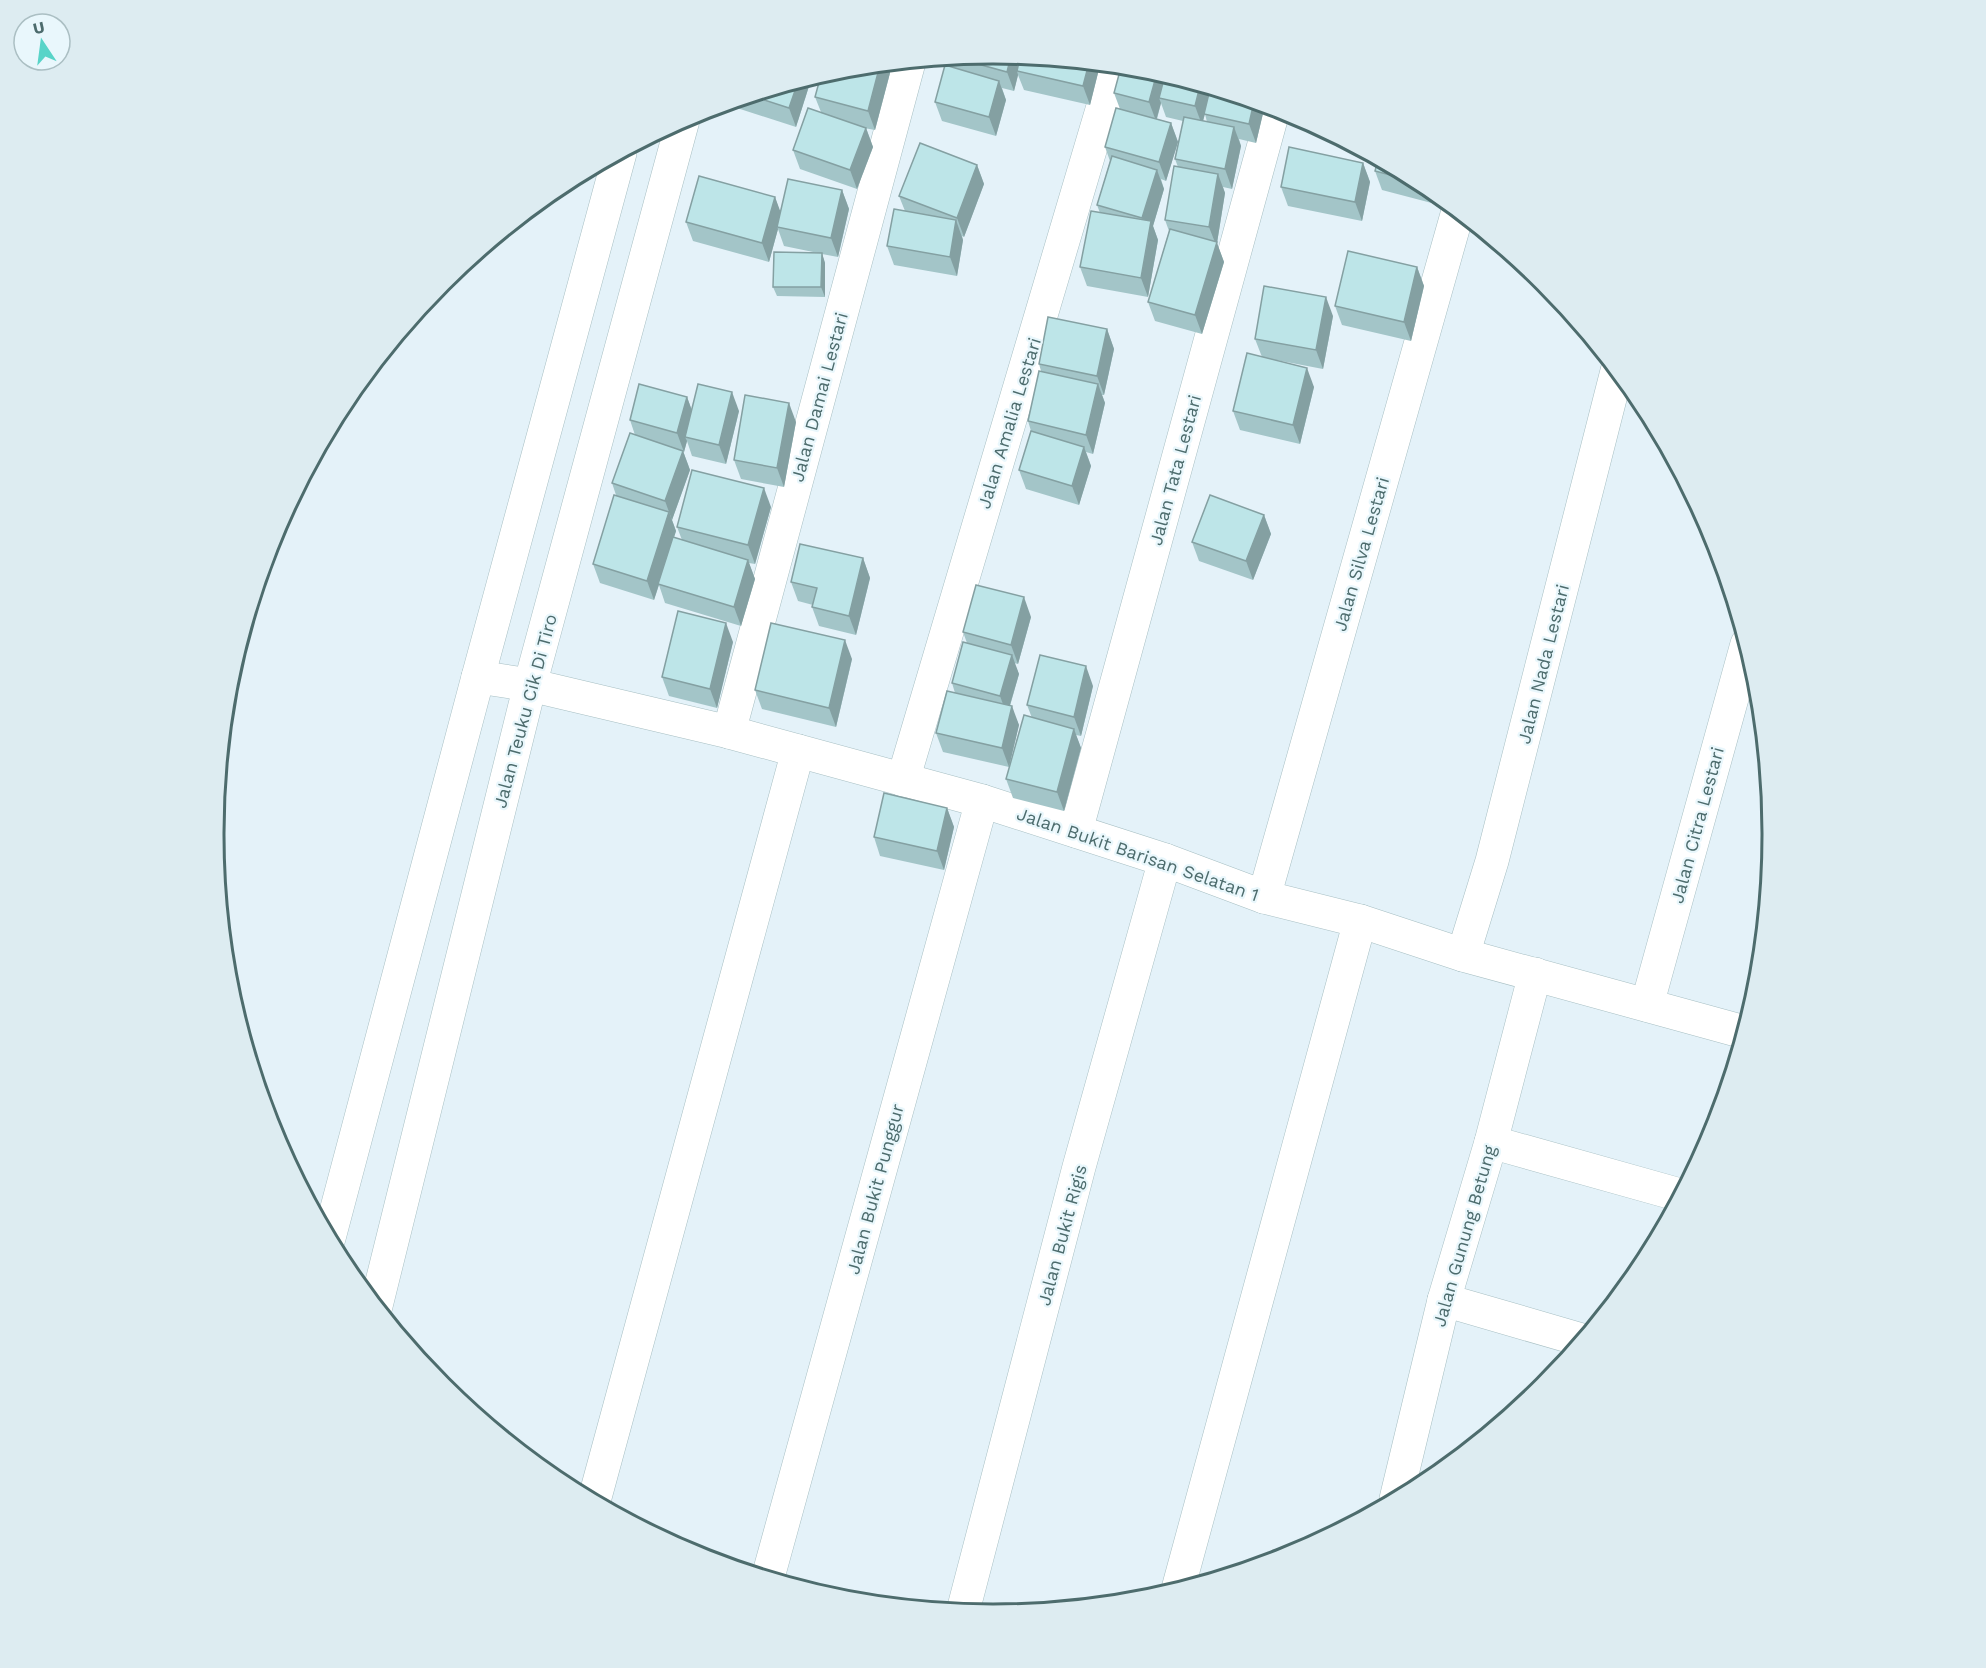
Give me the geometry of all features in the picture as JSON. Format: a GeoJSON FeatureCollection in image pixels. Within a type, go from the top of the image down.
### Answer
{"type":"FeatureCollection","features":[{"type":"Feature","properties":{"kind":"street","name":"Jalan Damai Lestari"},"geometry":{"type":"LineString","coordinates":[[729,732],[907,70]]}},
{"type":"Feature","properties":{"kind":"street","name":"Jalan Amalia Lestari"},"geometry":{"type":"LineString","coordinates":[[903,780],[1113,74]]}},
{"type":"Feature","properties":{"kind":"street","name":"Jalan Tata Lestari"},"geometry":{"type":"LineString","coordinates":[[1076,831],[1272,117]]}},
{"type":"Feature","properties":{"kind":"street","name":"Jalan Teuku Cik Di Tiro"},"geometry":{"type":"LineString","coordinates":[[378,1296],[530,685],[680,132]]}},
{"type":"Feature","properties":{"kind":"street"},"geometry":{"type":"LineString","coordinates":[[332,1227],[617,163]]}},
{"type":"Feature","properties":{"kind":"street","name":"Jalan Silva Lestari"},"geometry":{"type":"LineString","coordinates":[[1264,897],[1455,220]]}},
{"type":"Feature","properties":{"kind":"street","name":"Jalan Nada Lestari"},"geometry":{"type":"LineString","coordinates":[[1463,955],[1495,850],[1614,381]]}},
{"type":"Feature","properties":{"kind":"street","name":"Jalan Citra Lestari"},"geometry":{"type":"LineString","coordinates":[[1647,1005],[1742,661]]}},
{"type":"Feature","properties":{"kind":"street","name":"Jalan Bukit Barisan Selatan 1"},"geometry":{"type":"LineString","coordinates":[[478,676],[530,685],[729,732],[982,801],[1165,860],[1264,897],[1360,921],[1463,955],[1737,1030]]}},
{"type":"Feature","properties":{"kind":"street"},"geometry":{"type":"LineString","coordinates":[[596,1493],[798,751]]}},
{"type":"Feature","properties":{"kind":"street","name":"Jalan Bukit Punggur"},"geometry":{"type":"LineString","coordinates":[[770,1570],[982,801]]}},
{"type":"Feature","properties":{"kind":"street","name":"Jalan Bukit Rigis"},"geometry":{"type":"LineString","coordinates":[[965,1603],[1079,1167],[1165,860]]}},
{"type":"Feature","properties":{"kind":"street"},"geometry":{"type":"LineString","coordinates":[[1181,1580],[1360,921]]}},
{"type":"Feature","properties":{"kind":"street","name":"Jalan Gunung Betung"},"geometry":{"type":"LineString","coordinates":[[1399,1487],[1444,1300],[1491,1142],[1535,974]]}},
{"type":"Feature","properties":{"kind":"street"},"geometry":{"type":"LineString","coordinates":[[1491,1142],[1673,1193]]}},
{"type":"Feature","properties":{"kind":"street"},"geometry":{"type":"LineString","coordinates":[[1444,1300],[1575,1338]]}},
{"type":"Feature","properties":{"kind":"building"},"geometry":{"type":"Polygon","coordinates":[[[980,65],[1009,65],[1007,72],[980,65]]]}},
{"type":"Feature","properties":{"kind":"building"},"geometry":{"type":"Polygon","coordinates":[[[1018,65],[1087,70],[1083,86],[1017,71],[1018,65]]]}},
{"type":"Feature","properties":{"kind":"building"},"geometry":{"type":"Polygon","coordinates":[[[945,66],[999,81],[989,117],[935,102],[945,66]]]}},
{"type":"Feature","properties":{"kind":"building"},"geometry":{"type":"Polygon","coordinates":[[[878,73],[868,111],[815,97],[818,85],[878,73]]]}},
{"type":"Feature","properties":{"kind":"building"},"geometry":{"type":"Polygon","coordinates":[[[1119,75],[1155,82],[1149,102],[1114,93],[1119,75]]]}},
{"type":"Feature","properties":{"kind":"building"},"geometry":{"type":"Polygon","coordinates":[[[1163,84],[1198,93],[1195,106],[1159,98],[1163,84]]]}},
{"type":"Feature","properties":{"kind":"building"},"geometry":{"type":"Polygon","coordinates":[[[795,91],[789,108],[764,100],[795,91]]]}},
{"type":"Feature","properties":{"kind":"building"},"geometry":{"type":"Polygon","coordinates":[[[1208,96],[1252,110],[1249,124],[1204,114],[1208,96]]]}},
{"type":"Feature","properties":{"kind":"building"},"geometry":{"type":"Polygon","coordinates":[[[808,108],[866,128],[850,170],[793,150],[808,108]]]}},
{"type":"Feature","properties":{"kind":"building"},"geometry":{"type":"Polygon","coordinates":[[[1116,108],[1171,123],[1159,162],[1105,147],[1116,108]]]}},
{"type":"Feature","properties":{"kind":"building"},"geometry":{"type":"Polygon","coordinates":[[[1184,117],[1234,127],[1225,169],[1175,159],[1184,117]]]}},
{"type":"Feature","properties":{"kind":"building"},"geometry":{"type":"Polygon","coordinates":[[[920,143],[977,165],[957,218],[899,196],[920,143]]]}},
{"type":"Feature","properties":{"kind":"building"},"geometry":{"type":"Polygon","coordinates":[[[1289,147],[1363,163],[1355,202],[1281,187],[1289,147]]]}},
{"type":"Feature","properties":{"kind":"building"},"geometry":{"type":"Polygon","coordinates":[[[1112,156],[1157,170],[1142,218],[1097,205],[1112,156]]]}},
{"type":"Feature","properties":{"kind":"building"},"geometry":{"type":"Polygon","coordinates":[[[1174,166],[1218,174],[1209,227],[1165,220],[1174,166]]]}},
{"type":"Feature","properties":{"kind":"building"},"geometry":{"type":"Polygon","coordinates":[[[1376,167],[1389,175],[1375,171],[1376,167]]]}},
{"type":"Feature","properties":{"kind":"building"},"geometry":{"type":"Polygon","coordinates":[[[699,176],[775,197],[762,243],[686,222],[699,176]]]}},
{"type":"Feature","properties":{"kind":"building"},"geometry":{"type":"Polygon","coordinates":[[[788,179],[842,190],[831,238],[777,227],[788,179]]]}},
{"type":"Feature","properties":{"kind":"building"},"geometry":{"type":"Polygon","coordinates":[[[894,209],[956,220],[950,257],[887,246],[894,209]]]}},
{"type":"Feature","properties":{"kind":"building"},"geometry":{"type":"Polygon","coordinates":[[[1091,211],[1151,221],[1141,278],[1080,267],[1091,211]]]}},
{"type":"Feature","properties":{"kind":"building"},"geometry":{"type":"Polygon","coordinates":[[[1170,229],[1217,242],[1195,315],[1148,302],[1170,229]]]}},
{"type":"Feature","properties":{"kind":"building"},"geometry":{"type":"Polygon","coordinates":[[[1348,251],[1417,267],[1404,322],[1335,306],[1348,251]]]}},
{"type":"Feature","properties":{"kind":"building"},"geometry":{"type":"Polygon","coordinates":[[[774,252],[822,253],[821,287],[773,287],[774,252]]]}},
{"type":"Feature","properties":{"kind":"building"},"geometry":{"type":"Polygon","coordinates":[[[1264,286],[1326,297],[1316,350],[1255,339],[1264,286]]]}},
{"type":"Feature","properties":{"kind":"building"},"geometry":{"type":"Polygon","coordinates":[[[1048,317],[1107,329],[1097,376],[1039,364],[1048,317]]]}},
{"type":"Feature","properties":{"kind":"building"},"geometry":{"type":"Polygon","coordinates":[[[1247,353],[1307,368],[1293,425],[1233,411],[1247,353]]]}},
{"type":"Feature","properties":{"kind":"building"},"geometry":{"type":"Polygon","coordinates":[[[1039,371],[1098,384],[1086,435],[1028,421],[1039,371]]]}},
{"type":"Feature","properties":{"kind":"building"},"geometry":{"type":"Polygon","coordinates":[[[639,384],[687,397],[677,433],[630,420],[639,384]]]}},
{"type":"Feature","properties":{"kind":"building"},"geometry":{"type":"Polygon","coordinates":[[[698,384],[732,392],[719,445],[685,437],[698,384]]]}},
{"type":"Feature","properties":{"kind":"building"},"geometry":{"type":"Polygon","coordinates":[[[745,395],[789,403],[777,468],[734,460],[745,395]]]}},
{"type":"Feature","properties":{"kind":"building"},"geometry":{"type":"Polygon","coordinates":[[[1031,431],[1084,447],[1072,486],[1019,470],[1031,431]]]}},
{"type":"Feature","properties":{"kind":"building"},"geometry":{"type":"Polygon","coordinates":[[[630,433],[683,451],[665,501],[612,483],[630,433]]]}},
{"type":"Feature","properties":{"kind":"building"},"geometry":{"type":"Polygon","coordinates":[[[692,470],[764,488],[748,545],[677,527],[692,470]]]}},
{"type":"Feature","properties":{"kind":"building"},"geometry":{"type":"Polygon","coordinates":[[[614,495],[669,512],[647,581],[593,564],[614,495]]]}},
{"type":"Feature","properties":{"kind":"building"},"geometry":{"type":"Polygon","coordinates":[[[1210,495],[1264,515],[1246,561],[1192,542],[1210,495]]]}},
{"type":"Feature","properties":{"kind":"building"},"geometry":{"type":"Polygon","coordinates":[[[673,537],[748,560],[734,607],[658,584],[673,537]]]}},
{"type":"Feature","properties":{"kind":"building"},"geometry":{"type":"Polygon","coordinates":[[[800,544],[863,558],[849,616],[812,607],[817,588],[791,582],[800,544]]]}},
{"type":"Feature","properties":{"kind":"building"},"geometry":{"type":"Polygon","coordinates":[[[976,585],[1024,597],[1011,645],[963,632],[976,585]]]}},
{"type":"Feature","properties":{"kind":"building"},"geometry":{"type":"Polygon","coordinates":[[[678,611],[726,623],[710,689],[662,677],[678,611]]]}},
{"type":"Feature","properties":{"kind":"building"},"geometry":{"type":"Polygon","coordinates":[[[771,623],[845,640],[829,708],[755,690],[771,623]]]}},
{"type":"Feature","properties":{"kind":"building"},"geometry":{"type":"Polygon","coordinates":[[[963,642],[1012,655],[1000,696],[952,683],[963,642]]]}},
{"type":"Feature","properties":{"kind":"building"},"geometry":{"type":"Polygon","coordinates":[[[1040,655],[1086,666],[1074,717],[1027,705],[1040,655]]]}},
{"type":"Feature","properties":{"kind":"building"},"geometry":{"type":"Polygon","coordinates":[[[947,691],[1012,706],[1002,748],[936,733],[947,691]]]}},
{"type":"Feature","properties":{"kind":"building"},"geometry":{"type":"Polygon","coordinates":[[[1024,715],[1074,729],[1057,792],[1006,779],[1024,715]]]}},
{"type":"Feature","properties":{"kind":"building"},"geometry":{"type":"Polygon","coordinates":[[[884,793],[947,808],[937,851],[874,837],[884,793]]]}}]}
